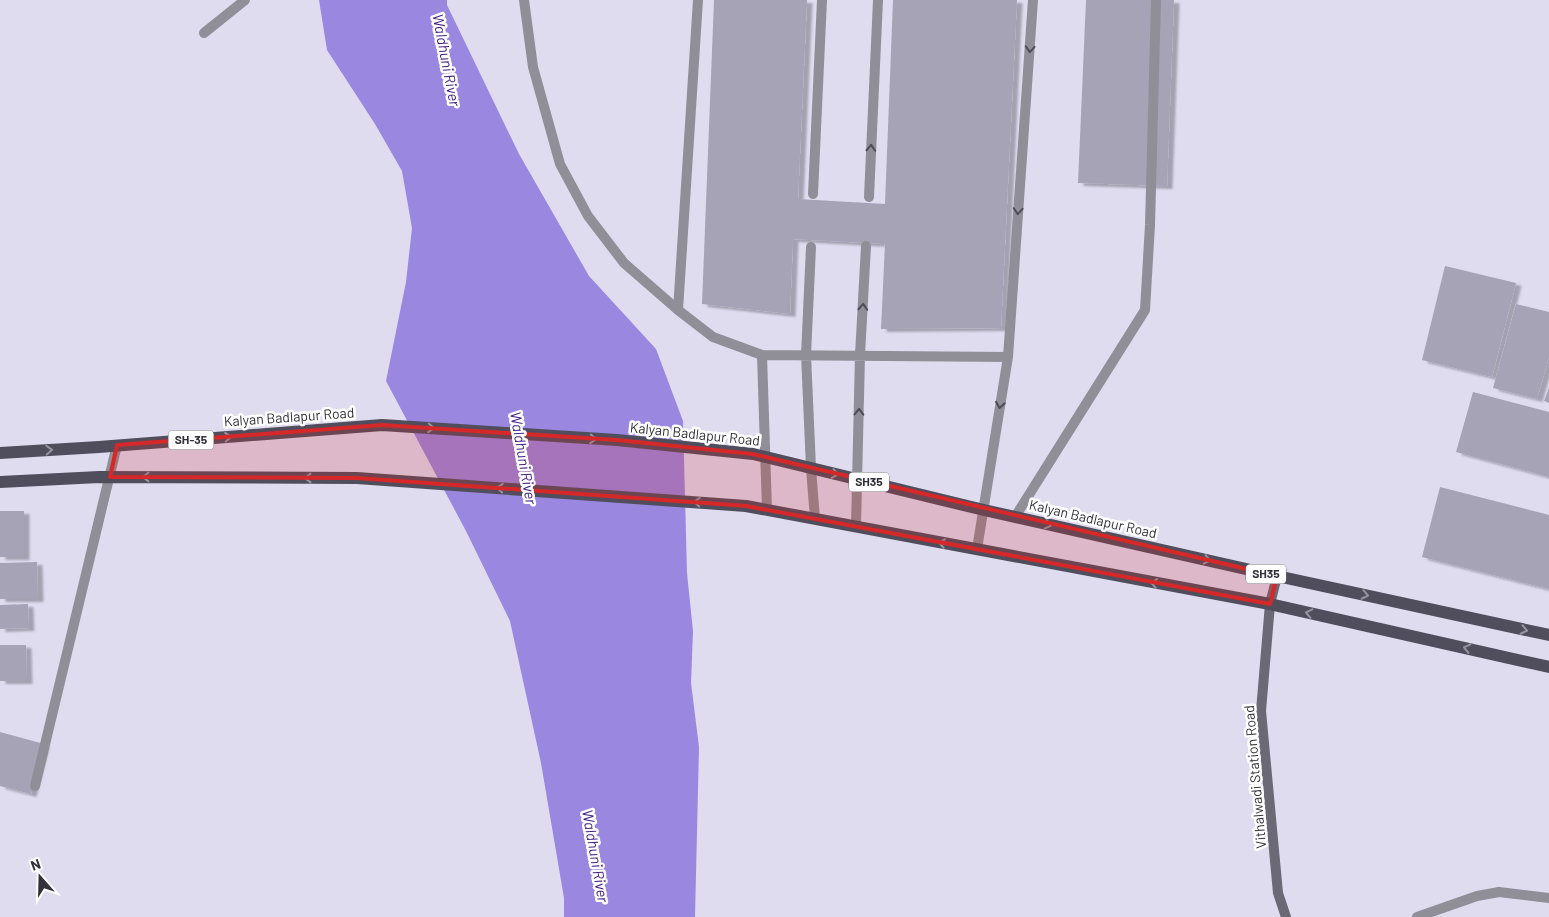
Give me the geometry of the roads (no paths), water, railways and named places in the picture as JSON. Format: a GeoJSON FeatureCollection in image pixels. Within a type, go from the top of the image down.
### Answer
{"type":"FeatureCollection","features":[{"type":"Feature","properties":{"kind":"main road","name":"Kalyan Badlapur Road"},"geometry":{"type":"LineString","coordinates":[[0,453],[382,425],[617,440],[759,456],[984,510],[1549,635]]}},
{"type":"Feature","properties":{"kind":"main road","name":"SH35"},"geometry":{"type":"LineString","coordinates":[[110,477],[357,478],[746,506],[1270,604],[1549,667]]}},
{"type":"Feature","properties":{"kind":"main road"},"geometry":{"type":"LineString","coordinates":[[0,482],[110,477]]}},
{"type":"Feature","properties":{"kind":"street"},"geometry":{"type":"LineString","coordinates":[[204,33],[246,0]]}},
{"type":"Feature","properties":{"kind":"street"},"geometry":{"type":"LineString","coordinates":[[524,0],[533,67],[560,164],[588,216],[624,264],[713,337],[762,355],[1008,357]]}},
{"type":"Feature","properties":{"kind":"street"},"geometry":{"type":"LineString","coordinates":[[678,310],[698,0]]}},
{"type":"Feature","properties":{"kind":"street"},"geometry":{"type":"LineString","coordinates":[[812,194],[822,0]]}},
{"type":"Feature","properties":{"kind":"street"},"geometry":{"type":"LineString","coordinates":[[869,197],[878,0]]}},
{"type":"Feature","properties":{"kind":"street"},"geometry":{"type":"LineString","coordinates":[[977,550],[1008,357],[1033,0]]}},
{"type":"Feature","properties":{"kind":"street"},"geometry":{"type":"LineString","coordinates":[[1015,517],[1145,310],[1150,216],[1156,0]]}},
{"type":"Feature","properties":{"kind":"street"},"geometry":{"type":"LineString","coordinates":[[856,526],[860,355],[866,246]]}},
{"type":"Feature","properties":{"kind":"street"},"geometry":{"type":"LineString","coordinates":[[812,247],[806,355],[815,519]]}},
{"type":"Feature","properties":{"kind":"street"},"geometry":{"type":"LineString","coordinates":[[762,355],[759,456],[767,510]]}},
{"type":"Feature","properties":{"kind":"street"},"geometry":{"type":"LineString","coordinates":[[36,786],[117,445]]}},
{"type":"Feature","properties":{"kind":"street","name":"Vithalwadi Station Road"},"geometry":{"type":"LineString","coordinates":[[1277,576],[1270,604],[1261,711],[1278,893],[1286,917]]}},
{"type":"Feature","properties":{"kind":"street"},"geometry":{"type":"LineString","coordinates":[[1417,917],[1477,896],[1499,892],[1549,898]]}},
{"type":"Feature","properties":{"kind":"water","name":"Waldhuni River"},"geometry":{"type":"Polygon","coordinates":[[[319,0],[447,0],[447,5],[519,154],[589,276],[656,349],[683,421],[687,573],[693,631],[691,683],[699,747],[695,917],[564,917],[564,898],[541,763],[510,621],[466,531],[386,381],[406,282],[412,228],[402,171],[375,124],[327,50],[319,0]]]}}]}
